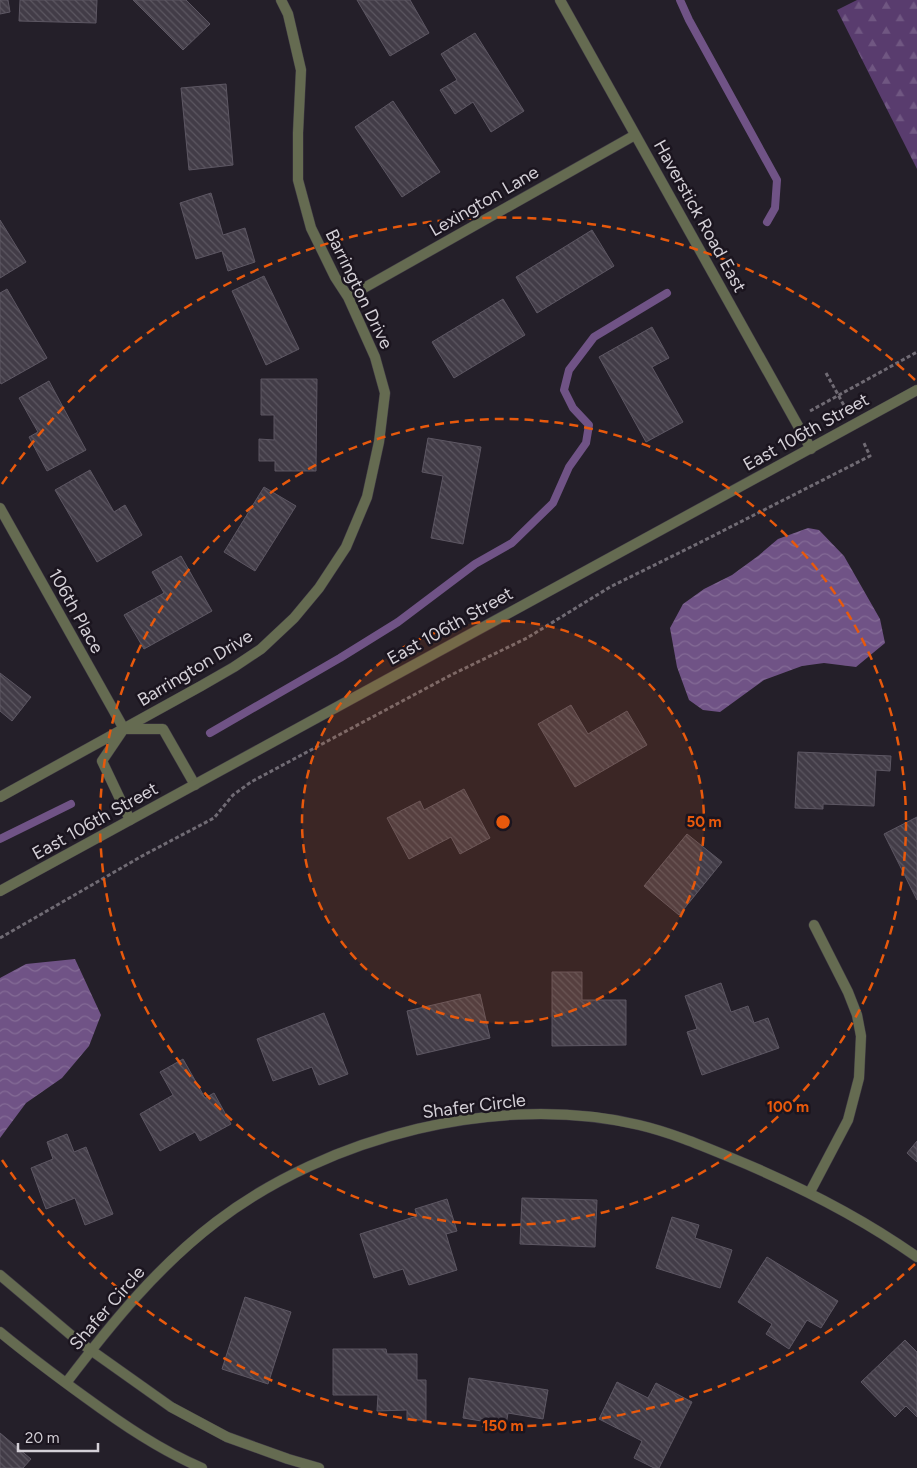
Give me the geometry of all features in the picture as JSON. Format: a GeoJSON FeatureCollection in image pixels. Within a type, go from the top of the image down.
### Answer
{"type":"FeatureCollection","features":[{"type":"Feature","properties":{"kind":"street","name":"Barrington Drive"},"geometry":{"type":"LineString","coordinates":[[0,797],[234,667],[261,649],[294,618],[313,595],[346,547],[367,498],[379,442],[385,393],[375,357],[348,297],[335,277],[311,228],[298,180],[301,70],[288,14],[281,0]]}},
{"type":"Feature","properties":{"kind":"street","name":"Haverstick Road East"},"geometry":{"type":"LineString","coordinates":[[560,0],[811,449]]}},
{"type":"Feature","properties":{"kind":"street","name":"Lexington Lane"},"geometry":{"type":"LineString","coordinates":[[348,297],[635,135]]}},
{"type":"Feature","properties":{"kind":"street","name":"East 106th Street"},"geometry":{"type":"LineString","coordinates":[[0,891],[917,390]]}},
{"type":"Feature","properties":{"kind":"street","name":"106th Place"},"geometry":{"type":"LineString","coordinates":[[0,508],[124,729]]}},
{"type":"Feature","properties":{"kind":"street"},"geometry":{"type":"LineString","coordinates":[[130,820],[102,761],[124,729],[164,729],[194,785]]}},
{"type":"Feature","properties":{"kind":"street"},"geometry":{"type":"LineString","coordinates":[[810,1192],[848,1120],[859,1078],[861,1036],[857,1015],[848,992],[814,925]]}},
{"type":"Feature","properties":{"kind":"street","name":"Shafer Circle"},"geometry":{"type":"LineString","coordinates":[[66,1383],[133,1299],[199,1236],[234,1210],[276,1183],[327,1159],[371,1142],[454,1121],[492,1117],[566,1115],[639,1125],[693,1142],[779,1177],[810,1192],[899,1244],[917,1257]]}},
{"type":"Feature","properties":{"kind":"street"},"geometry":{"type":"LineString","coordinates":[[0,1275],[32,1304],[91,1350],[171,1407],[227,1437],[319,1468]]}},
{"type":"Feature","properties":{"kind":"street"},"geometry":{"type":"LineString","coordinates":[[0,1332],[31,1358],[120,1422],[179,1458],[202,1468]]}},
{"type":"Feature","properties":{"kind":"path"},"geometry":{"type":"LineString","coordinates":[[795,420],[917,352]]}},
{"type":"Feature","properties":{"kind":"path"},"geometry":{"type":"LineString","coordinates":[[0,938],[142,856],[214,818],[233,795],[251,782],[451,674],[527,638],[618,582],[700,543],[870,456],[826,372]]}},
{"type":"Feature","properties":{"kind":"green space"},"geometry":{"type":"Polygon","coordinates":[[[857,0],[917,0],[917,169],[837,10],[857,0]]]}},
{"type":"Feature","properties":{"kind":"water"},"geometry":{"type":"Polygon","coordinates":[[[808,528],[819,530],[844,556],[880,619],[885,643],[856,667],[824,663],[802,666],[764,680],[720,712],[703,710],[689,700],[677,667],[670,628],[683,604],[704,589],[732,575],[778,539],[808,528]]]}},
{"type":"Feature","properties":{"kind":"water"},"geometry":{"type":"Polygon","coordinates":[[[75,959],[101,1015],[89,1046],[62,1078],[26,1103],[0,1138],[0,978],[26,964],[75,959]]]}},
{"type":"Feature","properties":{"kind":"building"},"geometry":{"type":"Polygon","coordinates":[[[0,0],[8,0],[10,12],[0,14],[0,0]]]}},
{"type":"Feature","properties":{"kind":"building"},"geometry":{"type":"Polygon","coordinates":[[[20,0],[97,0],[96,23],[19,21],[20,0]]]}},
{"type":"Feature","properties":{"kind":"building"},"geometry":{"type":"Polygon","coordinates":[[[133,0],[186,0],[210,24],[183,50],[133,0]]]}},
{"type":"Feature","properties":{"kind":"building"},"geometry":{"type":"Polygon","coordinates":[[[357,0],[410,0],[429,33],[390,56],[357,0]]]}},
{"type":"Feature","properties":{"kind":"building"},"geometry":{"type":"Polygon","coordinates":[[[475,33],[524,111],[491,132],[473,102],[455,114],[440,90],[457,80],[441,54],[475,33]]]}},
{"type":"Feature","properties":{"kind":"building"},"geometry":{"type":"Polygon","coordinates":[[[226,84],[233,165],[189,170],[181,88],[226,84]]]}},
{"type":"Feature","properties":{"kind":"building"},"geometry":{"type":"Polygon","coordinates":[[[393,101],[440,172],[402,197],[355,127],[393,101]]]}},
{"type":"Feature","properties":{"kind":"building"},"geometry":{"type":"Polygon","coordinates":[[[211,193],[223,235],[245,228],[255,262],[228,271],[222,251],[196,259],[180,203],[211,193]]]}},
{"type":"Feature","properties":{"kind":"building"},"geometry":{"type":"Polygon","coordinates":[[[0,220],[26,262],[0,278],[0,220]]]}},
{"type":"Feature","properties":{"kind":"building"},"geometry":{"type":"Polygon","coordinates":[[[592,230],[614,266],[537,313],[516,277],[592,230]]]}},
{"type":"Feature","properties":{"kind":"building"},"geometry":{"type":"Polygon","coordinates":[[[264,276],[299,349],[266,365],[232,291],[264,276]]]}},
{"type":"Feature","properties":{"kind":"building"},"geometry":{"type":"Polygon","coordinates":[[[7,289],[47,358],[1,384],[0,293],[7,289]]]}},
{"type":"Feature","properties":{"kind":"building"},"geometry":{"type":"Polygon","coordinates":[[[503,299],[525,335],[454,378],[432,342],[503,299]]]}},
{"type":"Feature","properties":{"kind":"building"},"geometry":{"type":"Polygon","coordinates":[[[652,327],[669,358],[652,367],[683,422],[646,442],[599,357],[652,327]]]}},
{"type":"Feature","properties":{"kind":"building"},"geometry":{"type":"Polygon","coordinates":[[[261,379],[317,379],[316,471],[275,471],[275,461],[259,461],[259,439],[274,440],[274,415],[261,415],[261,379]]]}},
{"type":"Feature","properties":{"kind":"building"},"geometry":{"type":"Polygon","coordinates":[[[49,381],[86,450],[47,471],[29,437],[38,432],[19,398],[49,381]]]}},
{"type":"Feature","properties":{"kind":"building"},"geometry":{"type":"Polygon","coordinates":[[[428,438],[481,447],[463,544],[431,538],[443,476],[422,472],[428,438]]]}},
{"type":"Feature","properties":{"kind":"building"},"geometry":{"type":"Polygon","coordinates":[[[90,470],[114,512],[125,505],[142,535],[97,562],[55,490],[90,470]]]}},
{"type":"Feature","properties":{"kind":"building"},"geometry":{"type":"Polygon","coordinates":[[[264,487],[296,506],[255,571],[224,552],[264,487]]]}},
{"type":"Feature","properties":{"kind":"building"},"geometry":{"type":"Polygon","coordinates":[[[181,556],[212,611],[144,649],[124,615],[164,593],[152,572],[181,556]]]}},
{"type":"Feature","properties":{"kind":"building"},"geometry":{"type":"Polygon","coordinates":[[[0,673],[31,697],[12,721],[0,711],[0,673]]]}},
{"type":"Feature","properties":{"kind":"building"},"geometry":{"type":"Polygon","coordinates":[[[571,705],[588,734],[627,711],[647,745],[575,787],[538,724],[571,705]]]}},
{"type":"Feature","properties":{"kind":"building"},"geometry":{"type":"Polygon","coordinates":[[[798,752],[891,756],[890,771],[876,770],[874,806],[823,804],[823,809],[795,808],[798,752]]]}},
{"type":"Feature","properties":{"kind":"building"},"geometry":{"type":"Polygon","coordinates":[[[464,789],[490,838],[460,854],[451,837],[409,859],[387,818],[420,801],[424,810],[464,789]]]}},
{"type":"Feature","properties":{"kind":"building"},"geometry":{"type":"Polygon","coordinates":[[[917,817],[917,900],[884,834],[917,817]]]}},
{"type":"Feature","properties":{"kind":"building"},"geometry":{"type":"Polygon","coordinates":[[[687,834],[722,862],[679,915],[644,886],[687,834]]]}},
{"type":"Feature","properties":{"kind":"building"},"geometry":{"type":"Polygon","coordinates":[[[552,972],[582,972],[582,1000],[626,1000],[626,1045],[552,1046],[552,972]]]}},
{"type":"Feature","properties":{"kind":"building"},"geometry":{"type":"Polygon","coordinates":[[[721,983],[731,1012],[748,1006],[754,1023],[768,1018],[779,1048],[702,1075],[687,1032],[697,1029],[685,996],[721,983]]]}},
{"type":"Feature","properties":{"kind":"building"},"geometry":{"type":"Polygon","coordinates":[[[480,994],[490,1038],[417,1055],[407,1011],[480,994]]]}},
{"type":"Feature","properties":{"kind":"building"},"geometry":{"type":"Polygon","coordinates":[[[324,1013],[348,1074],[319,1085],[312,1067],[273,1081],[257,1039],[324,1013]]]}},
{"type":"Feature","properties":{"kind":"building"},"geometry":{"type":"Polygon","coordinates":[[[183,1059],[205,1098],[214,1093],[231,1124],[200,1141],[195,1132],[160,1151],[140,1114],[173,1095],[160,1072],[183,1059]]]}},
{"type":"Feature","properties":{"kind":"building"},"geometry":{"type":"Polygon","coordinates":[[[67,1134],[74,1152],[86,1147],[113,1214],[85,1225],[75,1198],[46,1209],[31,1168],[53,1159],[47,1142],[67,1134]]]}},
{"type":"Feature","properties":{"kind":"building"},"geometry":{"type":"Polygon","coordinates":[[[917,1141],[917,1162],[907,1153],[917,1141]]]}},
{"type":"Feature","properties":{"kind":"building"},"geometry":{"type":"Polygon","coordinates":[[[522,1198],[597,1200],[595,1247],[520,1244],[522,1198]]]}},
{"type":"Feature","properties":{"kind":"building"},"geometry":{"type":"Polygon","coordinates":[[[447,1199],[457,1231],[446,1234],[457,1270],[409,1285],[403,1269],[374,1278],[360,1234],[417,1216],[415,1209],[447,1199]]]}},
{"type":"Feature","properties":{"kind":"building"},"geometry":{"type":"Polygon","coordinates":[[[672,1217],[699,1225],[695,1238],[732,1250],[720,1288],[656,1268],[672,1217]]]}},
{"type":"Feature","properties":{"kind":"building"},"geometry":{"type":"Polygon","coordinates":[[[767,1257],[838,1301],[821,1328],[807,1320],[789,1349],[766,1334],[772,1324],[738,1302],[767,1257]]]}},
{"type":"Feature","properties":{"kind":"building"},"geometry":{"type":"Polygon","coordinates":[[[245,1297],[291,1312],[268,1384],[222,1369],[245,1297]]]}},
{"type":"Feature","properties":{"kind":"building"},"geometry":{"type":"Polygon","coordinates":[[[905,1340],[917,1352],[917,1417],[906,1406],[895,1417],[861,1382],[905,1340]]]}},
{"type":"Feature","properties":{"kind":"building"},"geometry":{"type":"Polygon","coordinates":[[[333,1349],[386,1349],[387,1354],[417,1354],[417,1380],[426,1380],[426,1420],[407,1420],[407,1410],[377,1411],[378,1395],[333,1395],[333,1349]]]}},
{"type":"Feature","properties":{"kind":"building"},"geometry":{"type":"Polygon","coordinates":[[[469,1378],[548,1390],[543,1419],[508,1413],[506,1425],[463,1418],[469,1378]]]}},
{"type":"Feature","properties":{"kind":"building"},"geometry":{"type":"Polygon","coordinates":[[[617,1382],[648,1398],[656,1383],[692,1402],[659,1468],[654,1468],[634,1458],[642,1441],[599,1419],[617,1382]]]}},
{"type":"Feature","properties":{"kind":"building"},"geometry":{"type":"Polygon","coordinates":[[[0,1433],[31,1459],[23,1468],[0,1468],[0,1433]]]}},
{"type":"Feature","properties":{"kind":"waterway"},"geometry":{"type":"LineString","coordinates":[[680,0],[689,20],[777,180],[775,208],[767,222]]}},
{"type":"Feature","properties":{"kind":"waterway"},"geometry":{"type":"LineString","coordinates":[[210,733],[340,658],[398,622],[475,564],[512,543],[553,503],[569,467],[586,443],[589,425],[573,408],[564,390],[569,370],[594,337],[667,293]]}},
{"type":"Feature","properties":{"kind":"waterway"},"geometry":{"type":"LineString","coordinates":[[0,839],[71,804]]}}]}
